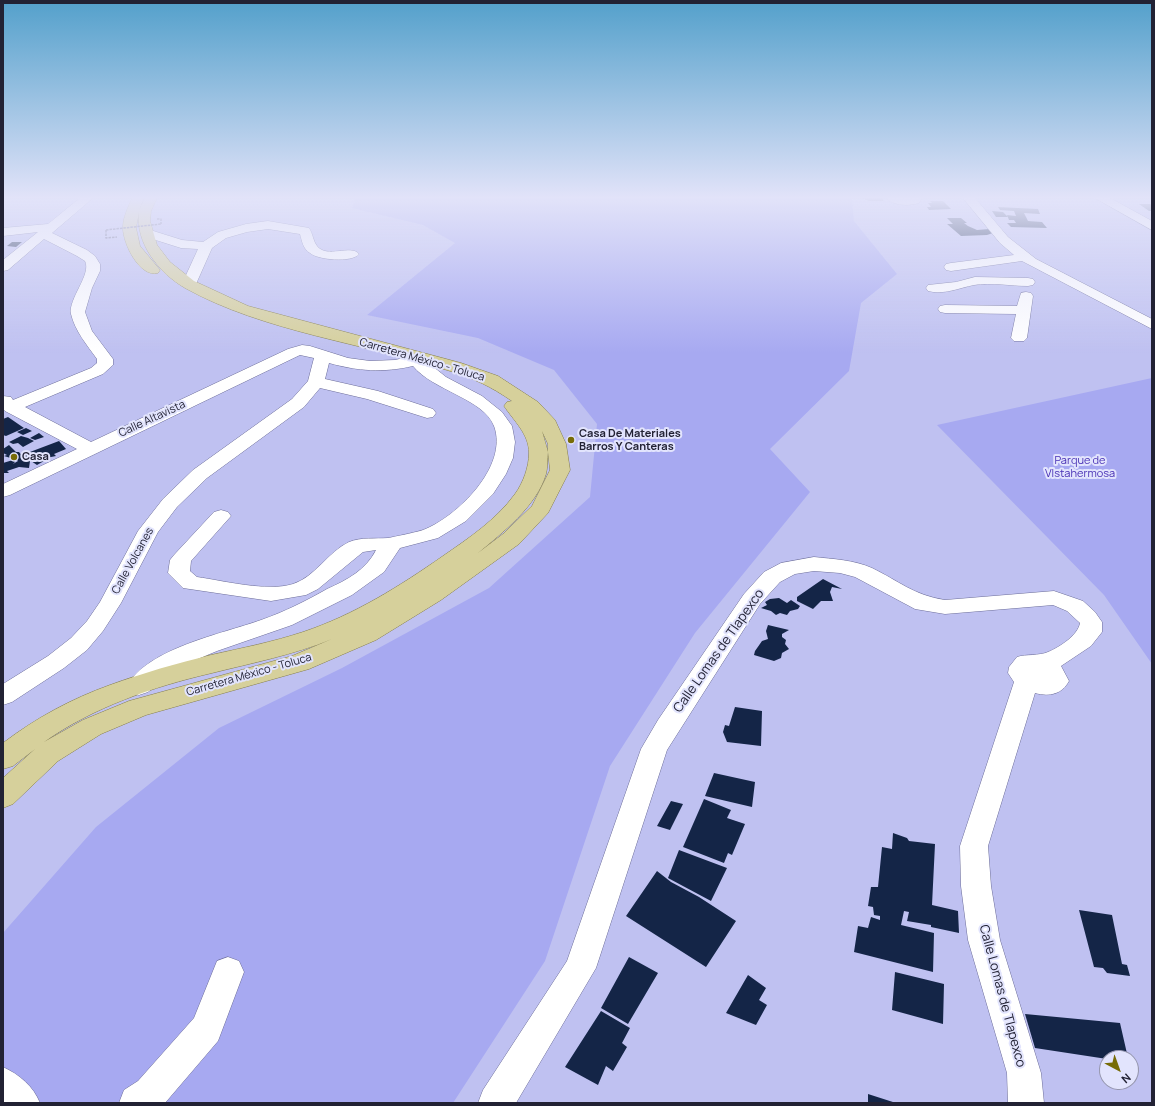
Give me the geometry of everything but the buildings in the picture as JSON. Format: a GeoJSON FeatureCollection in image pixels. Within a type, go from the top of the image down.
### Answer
{"type":"FeatureCollection","features":[{"type":"Feature","properties":{"kind":"main road","name":"Carretera México - Toluca"},"geometry":{"type":"LineString","coordinates":[[3,758],[53,722],[83,706],[139,686],[210,664],[278,648],[343,625],[398,596],[488,535],[520,504],[535,476],[539,447],[528,423],[508,401],[494,393],[464,379],[414,363],[225,312],[184,293],[166,282],[143,261],[136,250]]}},
{"type":"Feature","properties":{"kind":"main road","name":"Carretera México - Toluca"},"geometry":{"type":"LineString","coordinates":[[3,796],[48,753],[92,727],[138,708],[300,663],[374,630],[433,595],[511,539],[541,509],[560,470],[557,444],[548,424],[532,406],[492,380],[456,367],[243,309],[189,284],[165,265],[153,250]]}},
{"type":"Feature","properties":{"kind":"street"},"geometry":{"type":"LineString","coordinates":[[3,267],[24,250]]}},
{"type":"Feature","properties":{"kind":"street"},"geometry":{"type":"LineString","coordinates":[[7,403],[97,371],[105,365],[105,359],[85,331],[78,312],[85,288],[93,271],[93,264],[90,259],[77,250]]}},
{"type":"Feature","properties":{"kind":"street"},"geometry":{"type":"LineString","coordinates":[[189,284],[204,250]]}},
{"type":"Feature","properties":{"kind":"street"},"geometry":{"type":"LineString","coordinates":[[314,250],[318,253],[335,256],[352,254]]}},
{"type":"Feature","properties":{"kind":"street"},"geometry":{"type":"LineString","coordinates":[[1016,250],[1028,260],[1152,325]]}},
{"type":"Feature","properties":{"kind":"street"},"geometry":{"type":"LineString","coordinates":[[951,267],[1028,260]]}},
{"type":"Feature","properties":{"kind":"street"},"geometry":{"type":"LineString","coordinates":[[1019,338],[1028,282],[1028,260]]}},
{"type":"Feature","properties":{"kind":"street"},"geometry":{"type":"LineString","coordinates":[[933,288],[957,286],[975,282],[1028,282]]}},
{"type":"Feature","properties":{"kind":"street"},"geometry":{"type":"LineString","coordinates":[[945,309],[1024,310]]}},
{"type":"Feature","properties":{"kind":"street","name":"Calle Altavista"},"geometry":{"type":"LineString","coordinates":[[3,491],[90,448],[302,350],[323,356]]}},
{"type":"Feature","properties":{"kind":"street"},"geometry":{"type":"LineString","coordinates":[[139,686],[165,665],[190,652],[285,620],[343,590],[370,572],[379,564],[386,550],[393,544],[404,539],[430,534],[464,512],[482,494],[504,458],[506,442],[503,427],[495,413],[471,396],[428,375],[414,363],[375,367],[360,366],[323,356]]}},
{"type":"Feature","properties":{"kind":"street","name":"Calle Volcanes"},"geometry":{"type":"LineString","coordinates":[[3,696],[56,662],[79,644],[95,626],[110,603],[148,531],[170,503],[200,474],[298,403],[316,382],[323,356]]}},
{"type":"Feature","properties":{"kind":"street"},"geometry":{"type":"LineString","coordinates":[[316,382],[372,395],[426,413]]}},
{"type":"Feature","properties":{"kind":"street"},"geometry":{"type":"LineString","coordinates":[[7,403],[90,448]]}},
{"type":"Feature","properties":{"kind":"street"},"geometry":{"type":"LineString","coordinates":[[221,516],[181,560],[180,573],[191,583],[271,594],[298,590],[310,584],[356,547],[370,544],[393,544]]}},
{"type":"Feature","properties":{"kind":"street","name":"Calle Lomas de Tlapexco"},"geometry":{"type":"LineString","coordinates":[[496,1103],[580,968],[654,749],[752,599],[772,577],[789,568],[808,565],[840,566],[862,572],[906,597],[923,604],[945,607],[1054,598],[1068,602],[1084,611],[1091,622],[1090,632],[1083,640],[1053,660],[1030,672],[974,846],[976,886],[984,940],[1024,1073],[1026,1103]]}},
{"type":"Feature","properties":{"kind":"street"},"geometry":{"type":"LineString","coordinates":[[137,1103],[150,1093],[206,1029],[228,972]]}},
{"type":"Feature","properties":{"kind":"street"},"geometry":{"type":"LineString","coordinates":[[3,1085],[22,1103]]}},
{"type":"Feature","properties":{"kind":"green space"},"geometry":{"type":"Polygon","coordinates":[[[447,250],[877,250],[897,274],[861,303],[849,371],[770,449],[810,492],[695,633],[610,766],[545,961],[453,1103],[3,1103],[3,933],[96,827],[219,728],[342,668],[489,588],[590,497],[597,424],[554,370],[478,338],[367,315],[447,250]]]}},
{"type":"Feature","properties":{"kind":"green space","name":"Parque de VIstahermosa"},"geometry":{"type":"Polygon","coordinates":[[[1152,378],[1152,664],[1104,595],[937,425],[1152,378]]]}},
{"type":"Feature","properties":{"kind":"place","name":"Casa De Materiales Barros Y Canteras"},"geometry":{"type":"Point","coordinates":[571,440]}},
{"type":"Feature","properties":{"kind":"place","name":"Casa"},"geometry":{"type":"Point","coordinates":[14,457]}}]}
